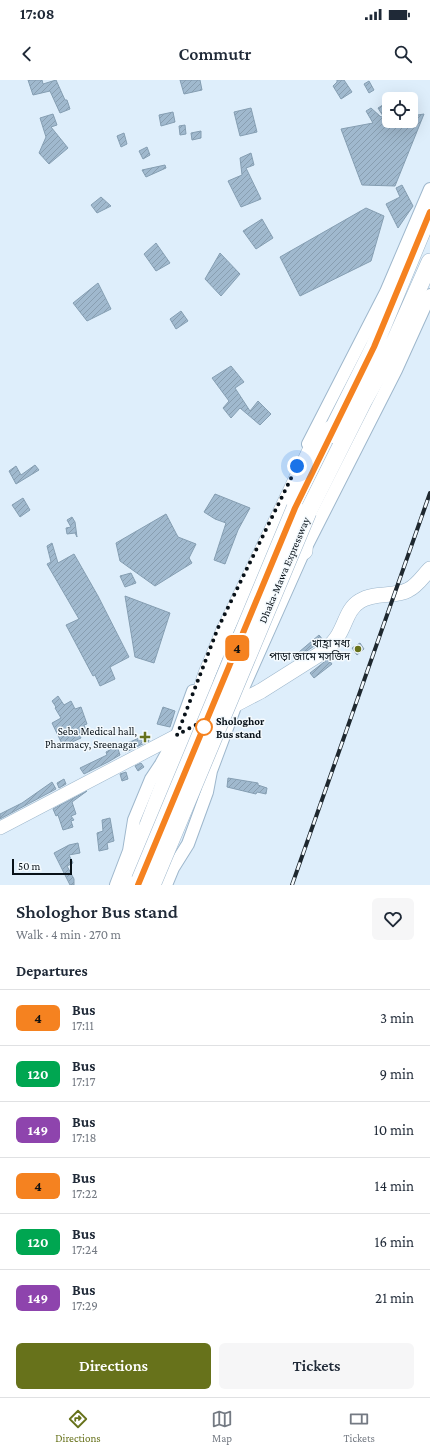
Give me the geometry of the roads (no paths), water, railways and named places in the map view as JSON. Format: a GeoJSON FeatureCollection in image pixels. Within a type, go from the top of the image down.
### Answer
{"type":"FeatureCollection","features":[{"type":"Feature","properties":{"kind":"highway","name":"Dhaka-Mawa Expressway"},"geometry":{"type":"LineString","coordinates":[[139,884],[302,510],[342,427],[430,212]]}},
{"type":"Feature","properties":{"kind":"highway","name":"Dhaka-Mawa Expressway"},"geometry":{"type":"LineString","coordinates":[[342,427],[387,359],[430,262]]}},
{"type":"Feature","properties":{"kind":"highway"},"geometry":{"type":"LineString","coordinates":[[139,884],[183,732],[221,630],[316,440],[342,427],[347,445],[305,533],[304,551]]}},
{"type":"Feature","properties":{"kind":"highway"},"geometry":{"type":"LineString","coordinates":[[160,885],[234,705]]}},
{"type":"Feature","properties":{"kind":"main road"},"geometry":{"type":"LineString","coordinates":[[0,828],[261,691],[326,650],[334,642],[340,633],[347,615],[359,601],[367,597],[406,591],[417,583],[430,569]]}},
{"type":"Feature","properties":{"kind":"street"},"geometry":{"type":"LineString","coordinates":[[221,630],[276,506],[386,292],[430,189]]}},
{"type":"Feature","properties":{"kind":"street"},"geometry":{"type":"LineString","coordinates":[[166,885],[173,868],[188,844],[207,792],[211,771],[234,705],[245,685],[304,551],[396,370],[430,295]]}},
{"type":"Feature","properties":{"kind":"street"},"geometry":{"type":"LineString","coordinates":[[116,885],[129,851],[134,820],[151,778],[183,732]]}},
{"type":"Feature","properties":{"kind":"railway"},"geometry":{"type":"LineString","coordinates":[[292,885],[430,493]]}},
{"type":"Feature","properties":{"kind":"place","name":"খাহ্রা মধ্য পাড়া জামে মসজিদ"},"geometry":{"type":"Point","coordinates":[358,649]}},
{"type":"Feature","properties":{"kind":"place","name":"Shologhor Bus stand"},"geometry":{"type":"Point","coordinates":[204,727]}},
{"type":"Feature","properties":{"kind":"place","name":"Seba Medical hall, Pharmacy, Sreenagar"},"geometry":{"type":"Point","coordinates":[145,737]}}]}
